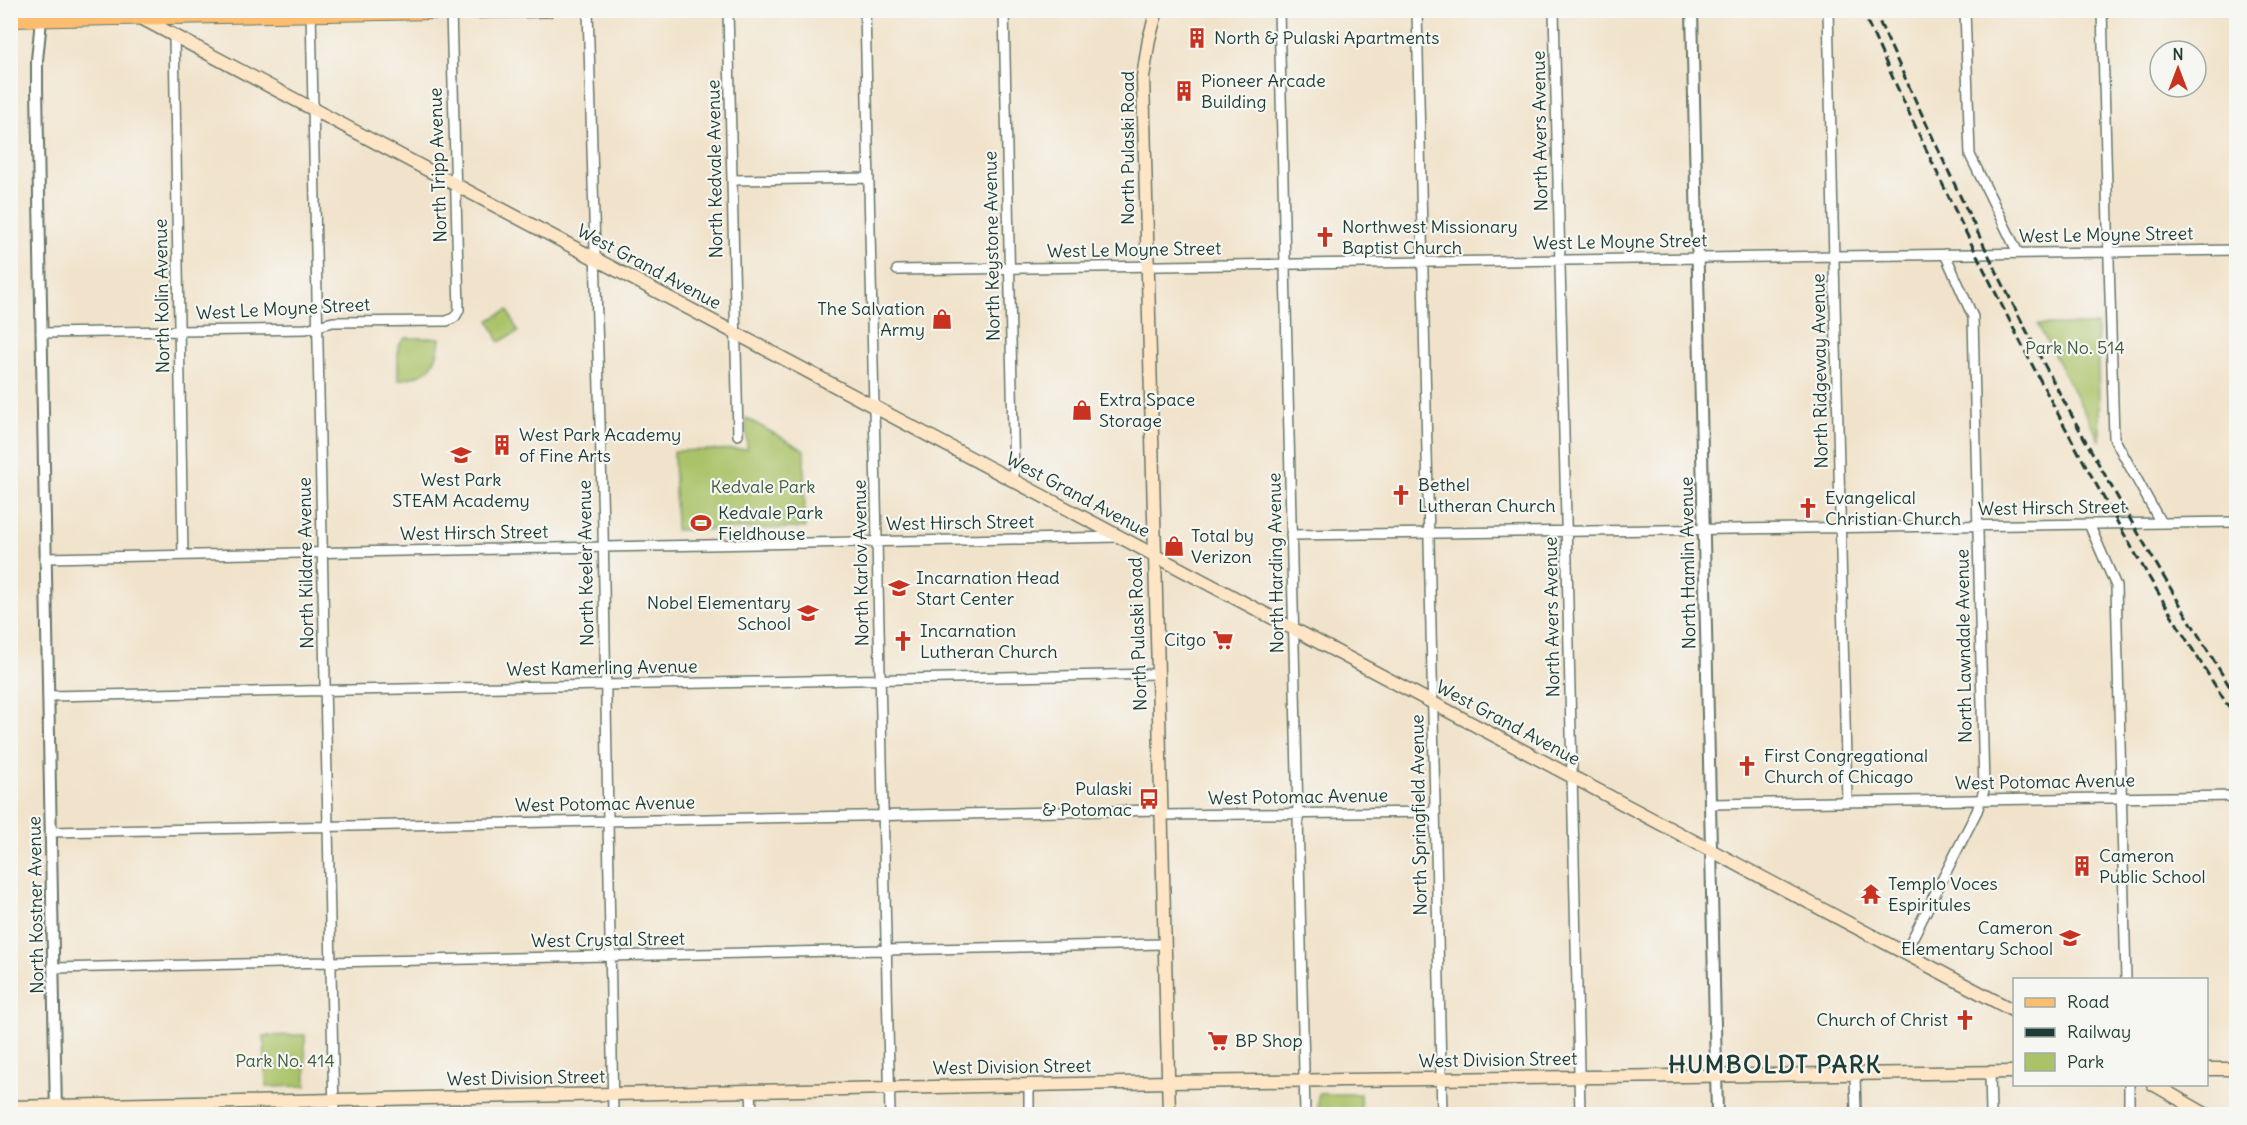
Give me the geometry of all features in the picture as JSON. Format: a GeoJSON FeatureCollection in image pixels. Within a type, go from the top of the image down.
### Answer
{"type":"FeatureCollection","features":[{"type":"Feature","properties":{"kind":"main road","name":"West Grand Avenue"},"geometry":{"type":"LineString","coordinates":[[126,10],[2013,1010]]}},
{"type":"Feature","properties":{"kind":"main road"},"geometry":{"type":"LineString","coordinates":[[10,20],[41,15],[140,18],[199,14],[548,10]]}},
{"type":"Feature","properties":{"kind":"main road","name":"North Pulaski Road"},"geometry":{"type":"LineString","coordinates":[[1157,10],[1149,39],[1143,77],[1168,1114]]}},
{"type":"Feature","properties":{"kind":"main road"},"geometry":{"type":"LineString","coordinates":[[2208,1069],[2236,1069]]}},
{"type":"Feature","properties":{"kind":"main road","name":"West Division Street"},"geometry":{"type":"LineString","coordinates":[[10,1107],[56,1110],[333,1100],[1168,1082],[2013,1072]]}},
{"type":"Feature","properties":{"kind":"main road"},"geometry":{"type":"LineString","coordinates":[[2156,1086],[2205,1114]]}},
{"type":"Feature","properties":{"kind":"street","name":"North Keeler Avenue"},"geometry":{"type":"LineString","coordinates":[[588,10],[602,547],[613,1114]]}},
{"type":"Feature","properties":{"kind":"street","name":"North Kedvale Avenue"},"geometry":{"type":"LineString","coordinates":[[728,10],[738,435]]}},
{"type":"Feature","properties":{"kind":"street","name":"North Karlov Avenue"},"geometry":{"type":"LineString","coordinates":[[865,10],[890,1114]]}},
{"type":"Feature","properties":{"kind":"street","name":"North Keystone Avenue"},"geometry":{"type":"LineString","coordinates":[[1004,10],[1014,481]]}},
{"type":"Feature","properties":{"kind":"street","name":"North Harding Avenue"},"geometry":{"type":"LineString","coordinates":[[1279,10],[1305,1114]]}},
{"type":"Feature","properties":{"kind":"street","name":"North Springfield Avenue"},"geometry":{"type":"LineString","coordinates":[[1418,10],[1442,1114]]}},
{"type":"Feature","properties":{"kind":"street","name":"North Avers Avenue"},"geometry":{"type":"LineString","coordinates":[[1554,10],[1581,1114]]}},
{"type":"Feature","properties":{"kind":"street","name":"North Hamlin Avenue"},"geometry":{"type":"LineString","coordinates":[[1692,10],[1717,1114]]}},
{"type":"Feature","properties":{"kind":"street","name":"North Ridgeway Avenue"},"geometry":{"type":"LineString","coordinates":[[1828,10],[1847,802]]}},
{"type":"Feature","properties":{"kind":"street"},"geometry":{"type":"LineString","coordinates":[[1965,10],[1970,155],[2018,253]]}},
{"type":"Feature","properties":{"kind":"street"},"geometry":{"type":"LineString","coordinates":[[2102,10],[2114,438],[2161,523]]}},
{"type":"Feature","properties":{"kind":"street","name":"North Tripp Avenue"},"geometry":{"type":"LineString","coordinates":[[451,11],[459,310],[455,317]]}},
{"type":"Feature","properties":{"kind":"street","name":"North Kildare Avenue"},"geometry":{"type":"LineString","coordinates":[[311,13],[334,1114]]}},
{"type":"Feature","properties":{"kind":"street","name":"North Kostner Avenue"},"geometry":{"type":"LineString","coordinates":[[41,15],[37,88],[56,1110]]}},
{"type":"Feature","properties":{"kind":"street","name":"North Kolin Avenue"},"geometry":{"type":"LineString","coordinates":[[174,36],[183,555]]}},
{"type":"Feature","properties":{"kind":"street"},"geometry":{"type":"LineString","coordinates":[[732,180],[869,178]]}},
{"type":"Feature","properties":{"kind":"street","name":"West Le Moyne Street"},"geometry":{"type":"LineString","coordinates":[[897,270],[2236,250]]}},
{"type":"Feature","properties":{"kind":"street","name":"North Lawndale Avenue"},"geometry":{"type":"LineString","coordinates":[[1905,953],[1983,800],[1984,788],[1973,317],[1945,254]]}},
{"type":"Feature","properties":{"kind":"street","name":"West Le Moyne Street"},"geometry":{"type":"LineString","coordinates":[[41,333],[306,328],[333,322],[447,321],[455,317]]}},
{"type":"Feature","properties":{"kind":"street","name":"West Hirsch Street"},"geometry":{"type":"LineString","coordinates":[[1292,535],[2236,522]]}},
{"type":"Feature","properties":{"kind":"street"},"geometry":{"type":"LineString","coordinates":[[2089,524],[2116,586],[2126,978]]}},
{"type":"Feature","properties":{"kind":"street","name":"West Hirsch Street"},"geometry":{"type":"LineString","coordinates":[[45,558],[1119,537]]}},
{"type":"Feature","properties":{"kind":"street","name":"West Kamerling Avenue"},"geometry":{"type":"LineString","coordinates":[[48,696],[1157,674]]}},
{"type":"Feature","properties":{"kind":"street","name":"West Potomac Avenue"},"geometry":{"type":"LineString","coordinates":[[1710,804],[2236,796]]}},
{"type":"Feature","properties":{"kind":"street","name":"West Potomac Avenue"},"geometry":{"type":"LineString","coordinates":[[51,832],[883,815],[1435,812]]}},
{"type":"Feature","properties":{"kind":"street","name":"West Crystal Street"},"geometry":{"type":"LineString","coordinates":[[53,969],[1164,944]]}},
{"type":"Feature","properties":{"kind":"street"},"geometry":{"type":"LineString","coordinates":[[1990,1072],[1991,1114]]}},
{"type":"Feature","properties":{"kind":"street"},"geometry":{"type":"LineString","coordinates":[[1855,1074],[1856,1114]]}},
{"type":"Feature","properties":{"kind":"street"},"geometry":{"type":"LineString","coordinates":[[1029,1085],[1029,1114]]}},
{"type":"Feature","properties":{"kind":"street"},"geometry":{"type":"LineString","coordinates":[[2129,1086],[2129,1114]]}},
{"type":"Feature","properties":{"kind":"street"},"geometry":{"type":"LineString","coordinates":[[751,1091],[752,1114]]}},
{"type":"Feature","properties":{"kind":"green space"},"geometry":{"type":"Polygon","coordinates":[[[508,310],[518,332],[499,342],[489,320],[508,310]]]}},
{"type":"Feature","properties":{"kind":"green space","name":"Park No. 514"},"geometry":{"type":"Polygon","coordinates":[[[2038,325],[2097,325],[2100,441],[2038,325]]]}},
{"type":"Feature","properties":{"kind":"green space"},"geometry":{"type":"Polygon","coordinates":[[[405,338],[440,338],[439,348],[429,369],[416,376],[398,380],[398,346],[405,338]]]}},
{"type":"Feature","properties":{"kind":"green space","name":"Kedvale Park"},"geometry":{"type":"Polygon","coordinates":[[[746,418],[804,450],[805,528],[676,530],[674,451],[747,449],[746,418]]]}},
{"type":"Feature","properties":{"kind":"green space","name":"Park No. 414"},"geometry":{"type":"Polygon","coordinates":[[[305,1035],[306,1086],[266,1087],[264,1036],[305,1035]]]}},
{"type":"Feature","properties":{"kind":"green space"},"geometry":{"type":"Polygon","coordinates":[[[1318,1094],[1360,1094],[1361,1114],[1318,1114],[1318,1094]]]}},
{"type":"Feature","properties":{"kind":"railway"},"geometry":{"type":"LineString","coordinates":[[1862,10],[1946,191],[2035,371],[2132,547],[2236,718]]}},
{"type":"Feature","properties":{"kind":"railway"},"geometry":{"type":"LineString","coordinates":[[1874,10],[1965,206],[2047,370],[2180,605],[2236,697]]}},
{"type":"Feature","properties":{"kind":"place","name":"North & Pulaski Apartments"},"geometry":{"type":"Point","coordinates":[1197,38]}},
{"type":"Feature","properties":{"kind":"place","name":"Pioneer Arcade Building"},"geometry":{"type":"Point","coordinates":[1184,91]}},
{"type":"Feature","properties":{"kind":"place","name":"Northwest Missionary Baptist Church"},"geometry":{"type":"Point","coordinates":[1325,237]}},
{"type":"Feature","properties":{"kind":"place","name":"The Salvation Army"},"geometry":{"type":"Point","coordinates":[942,319]}},
{"type":"Feature","properties":{"kind":"place","name":"Extra Space Storage"},"geometry":{"type":"Point","coordinates":[1082,410]}},
{"type":"Feature","properties":{"kind":"place","name":"West Park Academy of Fine Arts"},"geometry":{"type":"Point","coordinates":[502,445]}},
{"type":"Feature","properties":{"kind":"place","name":"West Park STEAM Academy"},"geometry":{"type":"Point","coordinates":[461,455]}},
{"type":"Feature","properties":{"kind":"place","name":"Bethel Lutheran Church"},"geometry":{"type":"Point","coordinates":[1401,495]}},
{"type":"Feature","properties":{"kind":"place","name":"Evangelical Christian Church"},"geometry":{"type":"Point","coordinates":[1808,508]}},
{"type":"Feature","properties":{"kind":"place","name":"Kedvale Park Fieldhouse"},"geometry":{"type":"Point","coordinates":[701,523]}},
{"type":"Feature","properties":{"kind":"place","name":"Total by Verizon"},"geometry":{"type":"Point","coordinates":[1174,546]}},
{"type":"Feature","properties":{"kind":"place","name":"Incarnation Head Start Center"},"geometry":{"type":"Point","coordinates":[899,588]}},
{"type":"Feature","properties":{"kind":"place","name":"Nobel Elementary School"},"geometry":{"type":"Point","coordinates":[808,613]}},
{"type":"Feature","properties":{"kind":"place","name":"Citgo"},"geometry":{"type":"Point","coordinates":[1223,640]}},
{"type":"Feature","properties":{"kind":"place","name":"Incarnation Lutheran Church"},"geometry":{"type":"Point","coordinates":[903,641]}},
{"type":"Feature","properties":{"kind":"place","name":"First Congregational Church of Chicago"},"geometry":{"type":"Point","coordinates":[1747,766]}},
{"type":"Feature","properties":{"kind":"place","name":"Pulaski & Potomac"},"geometry":{"type":"Point","coordinates":[1149,799]}},
{"type":"Feature","properties":{"kind":"place","name":"Cameron Public School"},"geometry":{"type":"Point","coordinates":[2082,866]}},
{"type":"Feature","properties":{"kind":"place","name":"Templo Voces Espiritules"},"geometry":{"type":"Point","coordinates":[1871,894]}},
{"type":"Feature","properties":{"kind":"place","name":"Cameron Elementary School"},"geometry":{"type":"Point","coordinates":[2070,938]}},
{"type":"Feature","properties":{"kind":"place","name":"Church of Christ"},"geometry":{"type":"Point","coordinates":[1965,1020]}},
{"type":"Feature","properties":{"kind":"place","name":"BP Shop"},"geometry":{"type":"Point","coordinates":[1218,1041]}},
{"type":"Feature","properties":{"kind":"district","name":"HUMBOLDT PARK"},"geometry":{"type":"Point","coordinates":[1775,1065]}}]}
